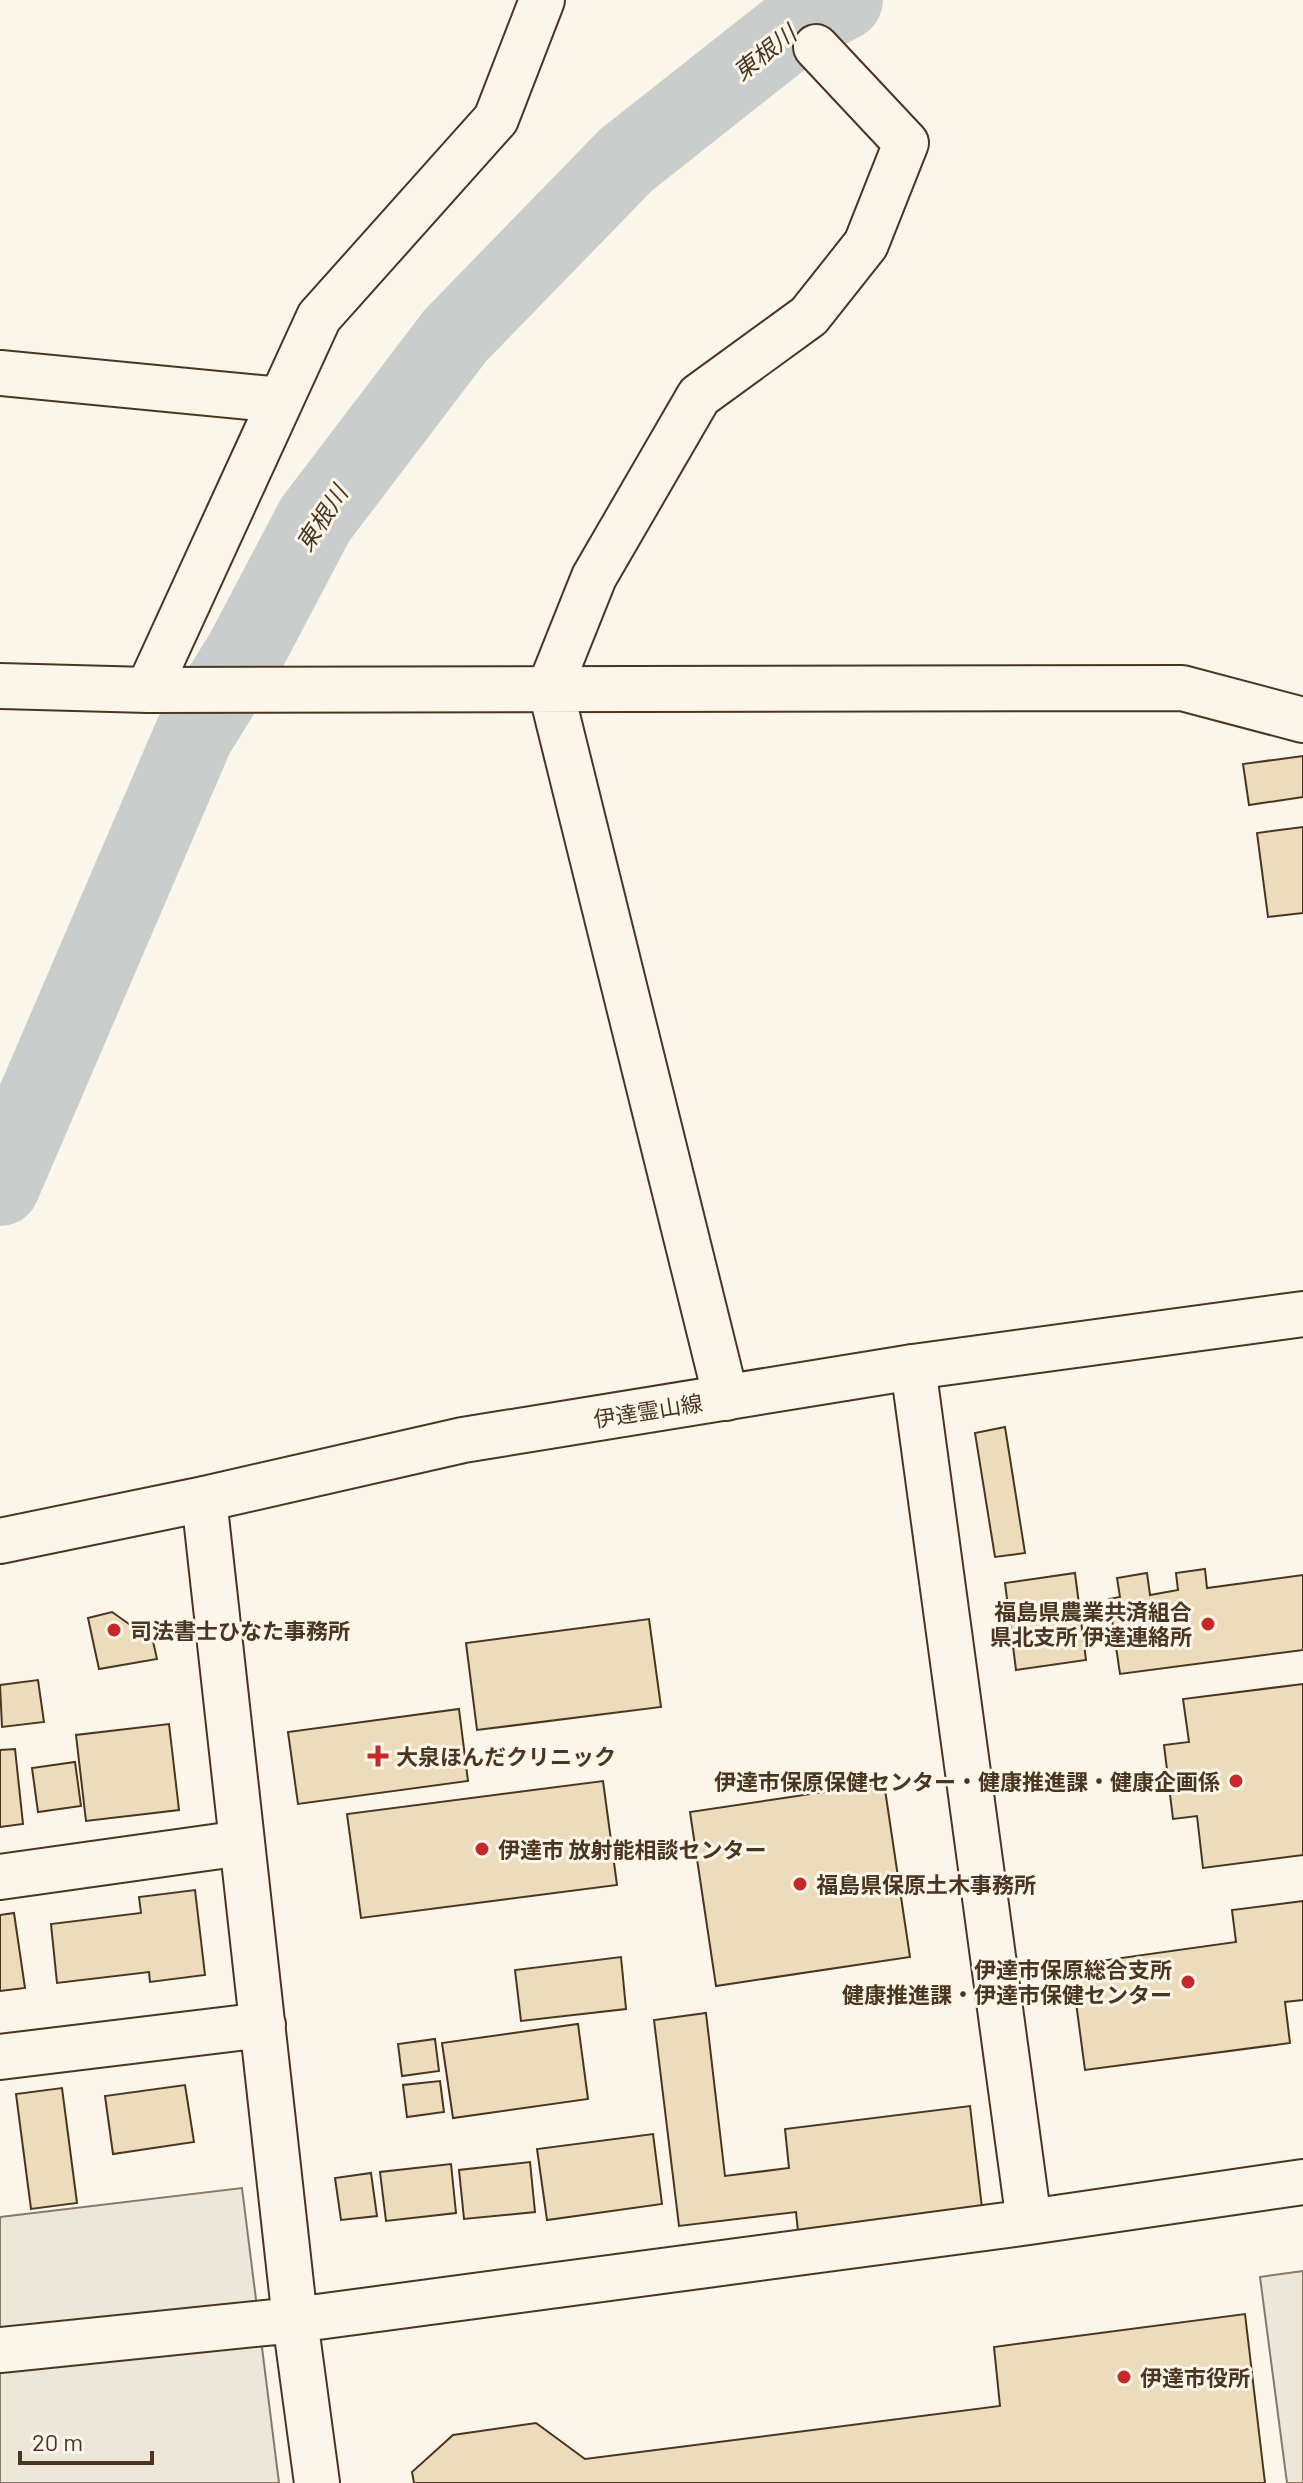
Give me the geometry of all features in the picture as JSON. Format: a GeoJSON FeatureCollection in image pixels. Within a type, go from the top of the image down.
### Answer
{"type":"FeatureCollection","features":[{"type":"Feature","properties":{"kind":"street"},"geometry":{"type":"LineString","coordinates":[[148,690],[319,317],[496,119],[542,0]]}},
{"type":"Feature","properties":{"kind":"street"},"geometry":{"type":"LineString","coordinates":[[726,1398],[550,687],[594,577],[699,396],[809,316],[866,244],[906,143],[816,47]]}},
{"type":"Feature","properties":{"kind":"street"},"geometry":{"type":"LineString","coordinates":[[0,373],[281,400]]}},
{"type":"Feature","properties":{"kind":"street"},"geometry":{"type":"LineString","coordinates":[[0,686],[148,690],[1182,688],[1303,720]]}},
{"type":"Feature","properties":{"kind":"street","name":"伊達霊山線"},"geometry":{"type":"LineString","coordinates":[[0,1541],[204,1499],[463,1440],[913,1367],[1303,1314]]}},
{"type":"Feature","properties":{"kind":"street"},"geometry":{"type":"LineString","coordinates":[[913,1367],[1029,2222]]}},
{"type":"Feature","properties":{"kind":"street"},"geometry":{"type":"LineString","coordinates":[[204,1499],[295,2320],[317,2483]]}},
{"type":"Feature","properties":{"kind":"street"},"geometry":{"type":"LineString","coordinates":[[0,1877],[242,1843]]}},
{"type":"Feature","properties":{"kind":"street"},"geometry":{"type":"LineString","coordinates":[[0,2057],[263,2025]]}},
{"type":"Feature","properties":{"kind":"street"},"geometry":{"type":"LineString","coordinates":[[0,2350],[295,2320],[1029,2222],[1303,2182]]}},
{"type":"Feature","properties":{"kind":"shaded area"},"geometry":{"type":"Polygon","coordinates":[[[242,2188],[279,2483],[0,2483],[0,2217],[242,2188]]]}},
{"type":"Feature","properties":{"kind":"shaded area"},"geometry":{"type":"Polygon","coordinates":[[[1303,2271],[1303,2483],[1287,2483],[1260,2277],[1303,2271]]]}},
{"type":"Feature","properties":{"kind":"building"},"geometry":{"type":"Polygon","coordinates":[[[1303,756],[1303,797],[1249,805],[1243,764],[1303,756]]]}},
{"type":"Feature","properties":{"kind":"building"},"geometry":{"type":"Polygon","coordinates":[[[1303,827],[1303,913],[1268,917],[1257,833],[1303,827]]]}},
{"type":"Feature","properties":{"kind":"building"},"geometry":{"type":"Polygon","coordinates":[[[1005,1427],[1025,1553],[995,1557],[975,1433],[1005,1427]]]}},
{"type":"Feature","properties":{"kind":"building","name":"福島県農業共済組合 県北支所 伊達連絡所"},"geometry":{"type":"Polygon","coordinates":[[[1205,1569],[1207,1588],[1303,1575],[1303,1650],[1120,1674],[1109,1599],[1120,1597],[1117,1578],[1147,1573],[1150,1595],[1178,1590],[1176,1573],[1205,1569]]]}},
{"type":"Feature","properties":{"kind":"building"},"geometry":{"type":"Polygon","coordinates":[[[1075,1573],[1086,1660],[1016,1670],[1005,1583],[1075,1573]]]}},
{"type":"Feature","properties":{"kind":"building","name":"司法書士ひなた事務所"},"geometry":{"type":"Polygon","coordinates":[[[112,1612],[153,1641],[157,1659],[99,1669],[88,1618],[112,1612]]]}},
{"type":"Feature","properties":{"kind":"building"},"geometry":{"type":"Polygon","coordinates":[[[649,1619],[661,1707],[477,1730],[466,1643],[649,1619]]]}},
{"type":"Feature","properties":{"kind":"building"},"geometry":{"type":"Polygon","coordinates":[[[38,1680],[44,1722],[2,1727],[0,1685],[38,1680]]]}},
{"type":"Feature","properties":{"kind":"building","name":"伊達市保原保健センター・健康推進課・健康企画係"},"geometry":{"type":"Polygon","coordinates":[[[1303,1684],[1303,1855],[1203,1868],[1197,1816],[1173,1819],[1164,1745],[1189,1742],[1183,1699],[1303,1684]]]}},
{"type":"Feature","properties":{"kind":"building","name":"大泉ほんだクリニック"},"geometry":{"type":"Polygon","coordinates":[[[459,1709],[468,1781],[298,1804],[288,1732],[459,1709]]]}},
{"type":"Feature","properties":{"kind":"building"},"geometry":{"type":"Polygon","coordinates":[[[169,1724],[179,1810],[86,1821],[76,1735],[169,1724]]]}},
{"type":"Feature","properties":{"kind":"building"},"geometry":{"type":"Polygon","coordinates":[[[15,1749],[23,1824],[0,1827],[0,1750],[15,1749]]]}},
{"type":"Feature","properties":{"kind":"building"},"geometry":{"type":"Polygon","coordinates":[[[75,1762],[81,1806],[38,1812],[32,1768],[75,1762]]]}},
{"type":"Feature","properties":{"kind":"building","name":"伊達市 放射能相談センター"},"geometry":{"type":"Polygon","coordinates":[[[603,1781],[617,1885],[361,1918],[347,1814],[603,1781]]]}},
{"type":"Feature","properties":{"kind":"building","name":"福島県保原土木事務所"},"geometry":{"type":"Polygon","coordinates":[[[884,1783],[910,1957],[716,1986],[690,1812],[884,1783]]]}},
{"type":"Feature","properties":{"kind":"building"},"geometry":{"type":"Polygon","coordinates":[[[195,1890],[205,1975],[150,1982],[149,1972],[57,1983],[51,1924],[141,1913],[139,1897],[195,1890]]]}},
{"type":"Feature","properties":{"kind":"building","name":"伊達市保原総合支所 健康推進課・伊達市保健センター"},"geometry":{"type":"Polygon","coordinates":[[[1303,1901],[1303,2000],[1285,2002],[1290,2043],[1085,2070],[1071,1965],[1236,1942],[1232,1910],[1303,1901]]]}},
{"type":"Feature","properties":{"kind":"building"},"geometry":{"type":"Polygon","coordinates":[[[14,1913],[25,1988],[0,1991],[0,1915],[14,1913]]]}},
{"type":"Feature","properties":{"kind":"building"},"geometry":{"type":"Polygon","coordinates":[[[621,1957],[626,2009],[521,2021],[515,1970],[621,1957]]]}},
{"type":"Feature","properties":{"kind":"building"},"geometry":{"type":"Polygon","coordinates":[[[706,2013],[725,2176],[789,2168],[785,2129],[970,2106],[982,2208],[798,2231],[796,2212],[679,2226],[654,2020],[706,2013]]]}},
{"type":"Feature","properties":{"kind":"building"},"geometry":{"type":"Polygon","coordinates":[[[578,2024],[588,2099],[453,2118],[442,2043],[578,2024]]]}},
{"type":"Feature","properties":{"kind":"building"},"geometry":{"type":"Polygon","coordinates":[[[435,2039],[439,2071],[402,2076],[398,2044],[435,2039]]]}},
{"type":"Feature","properties":{"kind":"building"},"geometry":{"type":"Polygon","coordinates":[[[440,2081],[444,2112],[407,2117],[403,2085],[440,2081]]]}},
{"type":"Feature","properties":{"kind":"building"},"geometry":{"type":"Polygon","coordinates":[[[185,2085],[194,2142],[113,2154],[105,2096],[185,2085]]]}},
{"type":"Feature","properties":{"kind":"building"},"geometry":{"type":"Polygon","coordinates":[[[62,2088],[77,2203],[31,2209],[16,2094],[62,2088]]]}},
{"type":"Feature","properties":{"kind":"building"},"geometry":{"type":"Polygon","coordinates":[[[653,2134],[662,2204],[547,2220],[537,2149],[653,2134]]]}},
{"type":"Feature","properties":{"kind":"building"},"geometry":{"type":"Polygon","coordinates":[[[530,2162],[535,2212],[464,2219],[459,2170],[530,2162]]]}},
{"type":"Feature","properties":{"kind":"building"},"geometry":{"type":"Polygon","coordinates":[[[451,2164],[456,2213],[386,2221],[380,2172],[451,2164]]]}},
{"type":"Feature","properties":{"kind":"building"},"geometry":{"type":"Polygon","coordinates":[[[371,2173],[377,2216],[341,2220],[335,2178],[371,2173]]]}},
{"type":"Feature","properties":{"kind":"building","name":"伊達市役所"},"geometry":{"type":"Polygon","coordinates":[[[1245,2314],[1265,2483],[414,2483],[412,2472],[453,2435],[536,2423],[585,2459],[1000,2406],[994,2347],[1245,2314]]]}},
{"type":"Feature","properties":{"kind":"waterway","name":"東根川"},"geometry":{"type":"LineString","coordinates":[[0,1186],[194,735],[246,651],[315,520],[455,336],[626,160],[797,25],[843,0]]}},
{"type":"Feature","properties":{"kind":"place","name":"福島県農業共済組合 県北支所 伊達連絡所"},"geometry":{"type":"Point","coordinates":[1208,1624]}},
{"type":"Feature","properties":{"kind":"place","name":"司法書士ひなた事務所"},"geometry":{"type":"Point","coordinates":[114,1630]}},
{"type":"Feature","properties":{"kind":"place","name":"大泉ほんだクリニック"},"geometry":{"type":"Point","coordinates":[378,1756]}},
{"type":"Feature","properties":{"kind":"place","name":"伊達市保原保健センター・健康推進課・健康企画係"},"geometry":{"type":"Point","coordinates":[1236,1781]}},
{"type":"Feature","properties":{"kind":"place","name":"伊達市 放射能相談センター"},"geometry":{"type":"Point","coordinates":[482,1849]}},
{"type":"Feature","properties":{"kind":"place","name":"福島県保原土木事務所"},"geometry":{"type":"Point","coordinates":[800,1884]}},
{"type":"Feature","properties":{"kind":"place","name":"伊達市保原総合支所 健康推進課・伊達市保健センター"},"geometry":{"type":"Point","coordinates":[1188,1982]}},
{"type":"Feature","properties":{"kind":"place","name":"伊達市役所"},"geometry":{"type":"Point","coordinates":[1124,2377]}}]}
